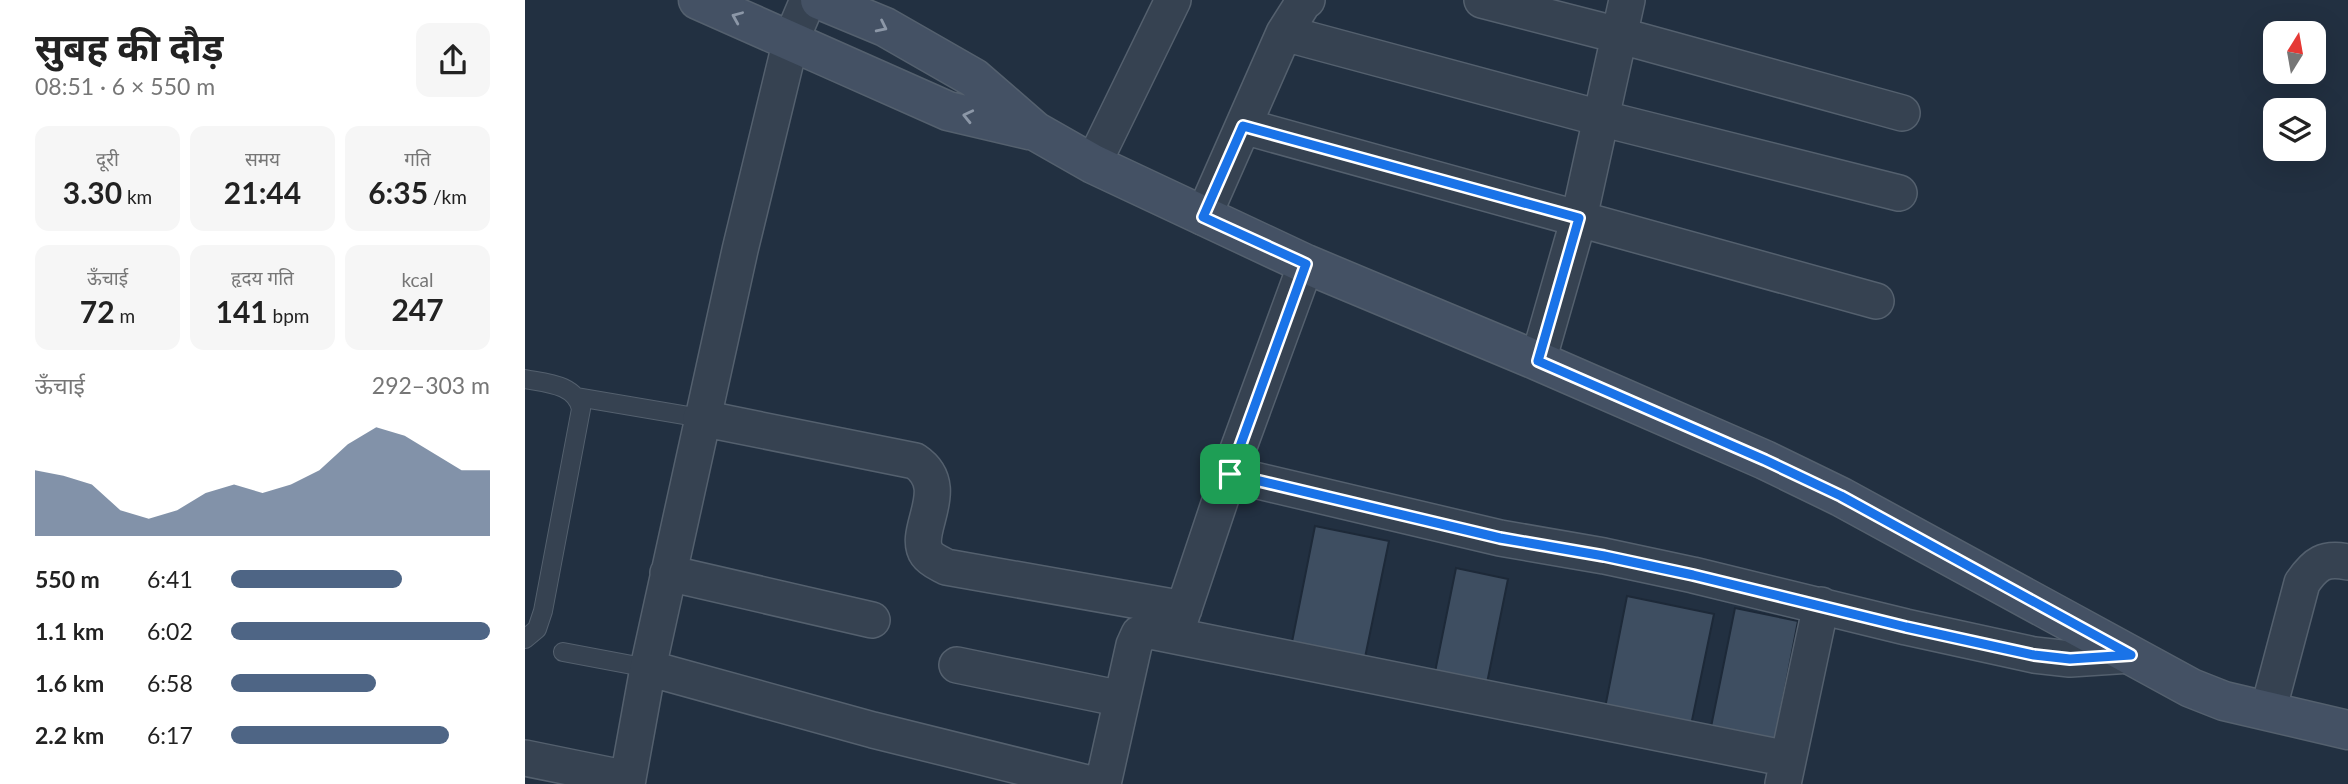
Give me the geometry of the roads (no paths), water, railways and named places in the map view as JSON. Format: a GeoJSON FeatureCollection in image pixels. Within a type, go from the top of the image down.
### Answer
{"type":"FeatureCollection","features":[{"type":"Feature","properties":{"kind":"street"},"geometry":{"type":"LineString","coordinates":[[698,0],[948,111],[1035,131]]}},
{"type":"Feature","properties":{"kind":"street"},"geometry":{"type":"LineString","coordinates":[[525,758],[627,781],[701,418],[791,40],[808,0]]}},
{"type":"Feature","properties":{"kind":"street"},"geometry":{"type":"LineString","coordinates":[[820,0],[885,27],[974,78],[1035,131],[1093,164],[1203,217],[1306,264],[1765,460],[1841,496],[2191,688],[2224,701],[2348,730]]}},
{"type":"Feature","properties":{"kind":"street"},"geometry":{"type":"LineString","coordinates":[[1093,164],[1173,0]]}},
{"type":"Feature","properties":{"kind":"street"},"geometry":{"type":"LineString","coordinates":[[1203,217],[1284,33],[1307,0]]}},
{"type":"Feature","properties":{"kind":"street"},"geometry":{"type":"LineString","coordinates":[[1482,0],[1902,113]]}},
{"type":"Feature","properties":{"kind":"street"},"geometry":{"type":"LineString","coordinates":[[1538,361],[1579,218],[1627,0]]}},
{"type":"Feature","properties":{"kind":"street"},"geometry":{"type":"LineString","coordinates":[[1284,33],[1600,118],[1899,192]]}},
{"type":"Feature","properties":{"kind":"street"},"geometry":{"type":"LineString","coordinates":[[1243,126],[1876,301]]}},
{"type":"Feature","properties":{"kind":"street"},"geometry":{"type":"LineString","coordinates":[[1179,622],[1306,264]]}},
{"type":"Feature","properties":{"kind":"street"},"geometry":{"type":"LineString","coordinates":[[701,418],[915,461],[927,468],[931,479],[932,500],[924,542],[926,553],[946,567],[1786,772],[1821,606]]}},
{"type":"Feature","properties":{"kind":"street"},"geometry":{"type":"LineString","coordinates":[[1230,474],[1500,538],[1604,556],[2034,655],[2070,659],[2131,655]]}},
{"type":"Feature","properties":{"kind":"street"},"geometry":{"type":"LineString","coordinates":[[2268,711],[2302,583],[2312,568],[2325,561],[2348,562]]}},
{"type":"Feature","properties":{"kind":"street"},"geometry":{"type":"LineString","coordinates":[[668,573],[871,620]]}},
{"type":"Feature","properties":{"kind":"street"},"geometry":{"type":"LineString","coordinates":[[1104,784],[1134,645],[1139,634],[1179,622]]}},
{"type":"Feature","properties":{"kind":"street"},"geometry":{"type":"LineString","coordinates":[[957,666],[1122,699]]}},
{"type":"Feature","properties":{"kind":"street"},"geometry":{"type":"LineString","coordinates":[[648,668],[873,730],[1091,784]]}},
{"type":"Feature","properties":{"kind":"lane"},"geometry":{"type":"LineString","coordinates":[[525,379],[574,393],[581,409],[543,611],[537,629],[525,639]]}},
{"type":"Feature","properties":{"kind":"lane"},"geometry":{"type":"LineString","coordinates":[[577,397],[701,418]]}},
{"type":"Feature","properties":{"kind":"lane"},"geometry":{"type":"LineString","coordinates":[[563,652],[648,668]]}}]}
